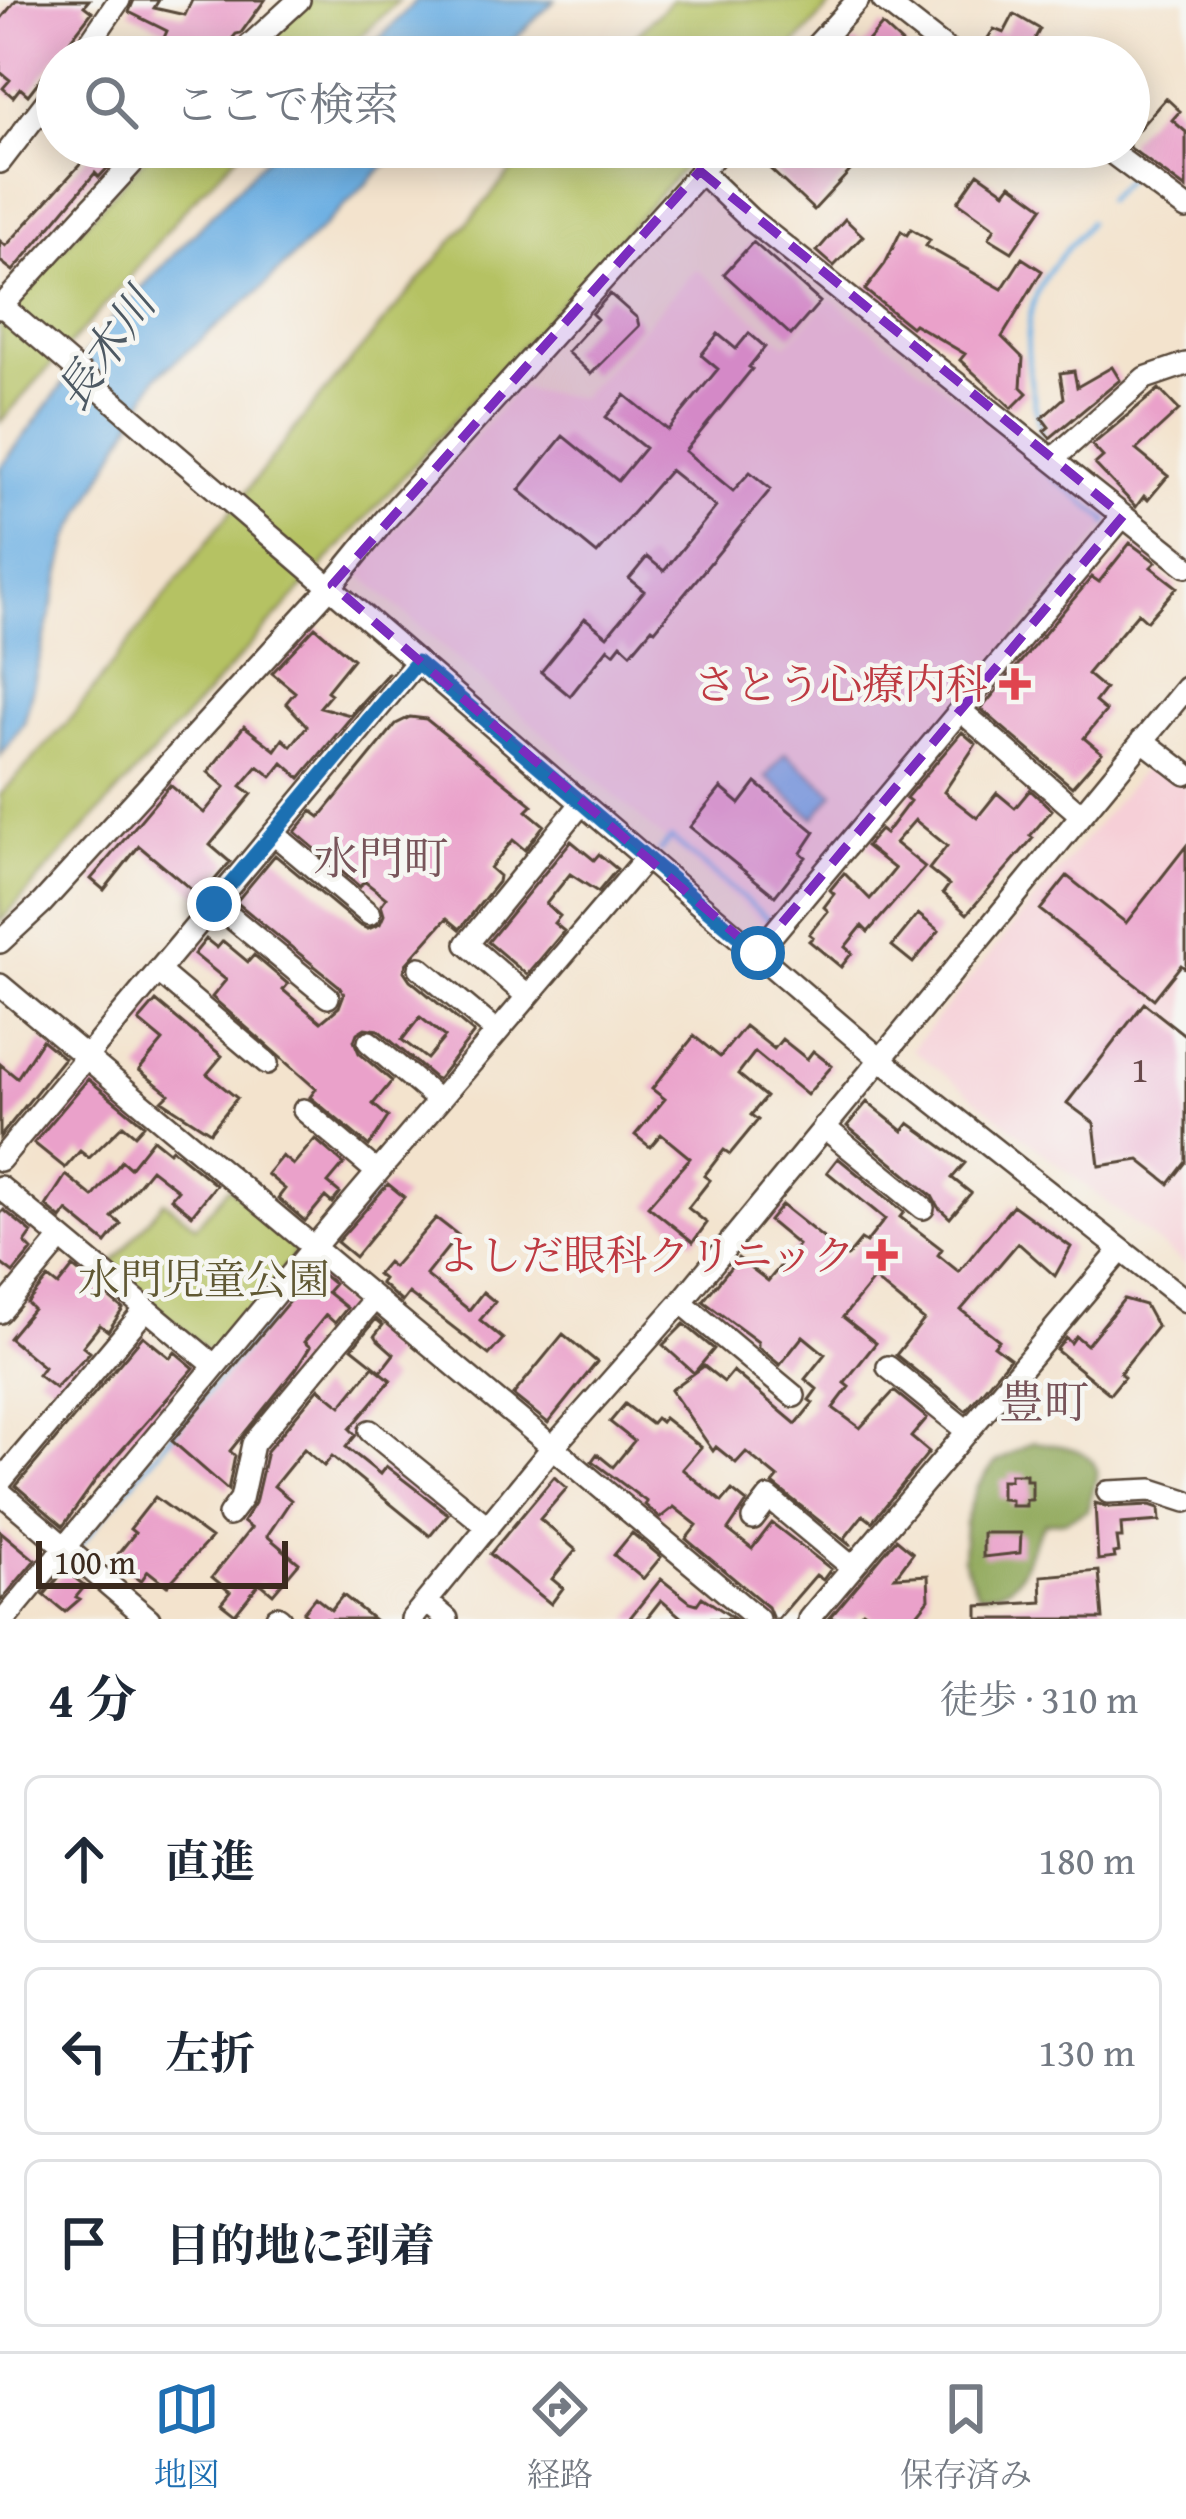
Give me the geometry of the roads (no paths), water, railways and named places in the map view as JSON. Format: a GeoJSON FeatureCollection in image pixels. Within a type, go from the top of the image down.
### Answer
{"type":"FeatureCollection","features":[{"type":"Feature","properties":{"kind":"street"},"geometry":{"type":"LineString","coordinates":[[94,36],[119,0]]}},
{"type":"Feature","properties":{"kind":"street"},"geometry":{"type":"LineString","coordinates":[[260,36],[299,0]]}},
{"type":"Feature","properties":{"kind":"street"},"geometry":{"type":"LineString","coordinates":[[825,36],[858,0]]}},
{"type":"Feature","properties":{"kind":"street"},"geometry":{"type":"LineString","coordinates":[[883,0],[929,36]]}},
{"type":"Feature","properties":{"kind":"street"},"geometry":{"type":"LineString","coordinates":[[0,162],[36,115]]}},
{"type":"Feature","properties":{"kind":"street"},"geometry":{"type":"LineString","coordinates":[[128,168],[1,306],[880,1058],[1186,1301]]}},
{"type":"Feature","properties":{"kind":"street"},"geometry":{"type":"LineString","coordinates":[[0,942],[42,903],[703,168]]}},
{"type":"Feature","properties":{"kind":"street"},"geometry":{"type":"LineString","coordinates":[[1132,168],[1186,208]]}},
{"type":"Feature","properties":{"kind":"street"},"geometry":{"type":"LineString","coordinates":[[700,171],[750,219],[1186,566]]}},
{"type":"Feature","properties":{"kind":"street"},"geometry":{"type":"LineString","coordinates":[[1053,459],[1145,378],[1186,364]]}},
{"type":"Feature","properties":{"kind":"street"},"geometry":{"type":"LineString","coordinates":[[758,953],[1123,516]]}},
{"type":"Feature","properties":{"kind":"street"},"geometry":{"type":"LineString","coordinates":[[0,1160],[417,662]]}},
{"type":"Feature","properties":{"kind":"street"},"geometry":{"type":"LineString","coordinates":[[447,1619],[420,1610],[552,1448],[681,1302],[1186,688]]}},
{"type":"Feature","properties":{"kind":"street"},"geometry":{"type":"LineString","coordinates":[[960,710],[1079,814]]}},
{"type":"Feature","properties":{"kind":"street"},"geometry":{"type":"LineString","coordinates":[[1142,740],[1186,775]]}},
{"type":"Feature","properties":{"kind":"street"},"geometry":{"type":"LineString","coordinates":[[527,996],[467,944],[582,803]]}},
{"type":"Feature","properties":{"kind":"street"},"geometry":{"type":"LineString","coordinates":[[274,834],[369,914]]}},
{"type":"Feature","properties":{"kind":"street"},"geometry":{"type":"LineString","coordinates":[[5,1619],[214,1365],[646,858]]}},
{"type":"Feature","properties":{"kind":"street"},"geometry":{"type":"LineString","coordinates":[[214,904],[328,997]]}},
{"type":"Feature","properties":{"kind":"street"},"geometry":{"type":"LineString","coordinates":[[420,968],[496,1032]]}},
{"type":"Feature","properties":{"kind":"street"},"geometry":{"type":"LineString","coordinates":[[158,971],[267,1063]]}},
{"type":"Feature","properties":{"kind":"street"},"geometry":{"type":"LineString","coordinates":[[0,985],[758,1619]]}},
{"type":"Feature","properties":{"kind":"street"},"geometry":{"type":"LineString","coordinates":[[369,1042],[439,1100]]}},
{"type":"Feature","properties":{"kind":"street"},"geometry":{"type":"LineString","coordinates":[[304,1110],[377,1172]]}},
{"type":"Feature","properties":{"kind":"street"},"geometry":{"type":"LineString","coordinates":[[824,1127],[923,1208]]}},
{"type":"Feature","properties":{"kind":"street"},"geometry":{"type":"LineString","coordinates":[[0,1187],[214,1365]]}},
{"type":"Feature","properties":{"kind":"street"},"geometry":{"type":"LineString","coordinates":[[0,1312],[61,1239]]}},
{"type":"Feature","properties":{"kind":"street"},"geometry":{"type":"LineString","coordinates":[[809,1619],[1121,1250]]}},
{"type":"Feature","properties":{"kind":"street"},"geometry":{"type":"LineString","coordinates":[[229,1516],[242,1499],[253,1444],[374,1300]]}},
{"type":"Feature","properties":{"kind":"street"},"geometry":{"type":"LineString","coordinates":[[681,1302],[794,1396]]}},
{"type":"Feature","properties":{"kind":"street"},"geometry":{"type":"LineString","coordinates":[[0,1482],[146,1309]]}},
{"type":"Feature","properties":{"kind":"street"},"geometry":{"type":"LineString","coordinates":[[888,1367],[968,1431]]}},
{"type":"Feature","properties":{"kind":"street"},"geometry":{"type":"LineString","coordinates":[[370,1431],[488,1527]]}},
{"type":"Feature","properties":{"kind":"street"},"geometry":{"type":"LineString","coordinates":[[1108,1492],[1152,1490],[1186,1501]]}},
{"type":"Feature","properties":{"kind":"street"},"geometry":{"type":"LineString","coordinates":[[0,1492],[149,1619]]}},
{"type":"Feature","properties":{"kind":"street"},"geometry":{"type":"LineString","coordinates":[[752,1519],[769,1498],[852,1567]]}},
{"type":"Feature","properties":{"kind":"water"},"geometry":{"type":"Polygon","coordinates":[[[417,0],[555,0],[518,36],[382,36],[417,0]]]}},
{"type":"Feature","properties":{"kind":"water","name":"長木川"},"geometry":{"type":"Polygon","coordinates":[[[257,168],[382,168],[258,292],[157,376],[69,538],[24,723],[0,756],[0,468],[114,317],[257,168]]]}},
{"type":"Feature","properties":{"kind":"water"},"geometry":{"type":"Polygon","coordinates":[[[785,753],[834,793],[814,818],[766,777],[785,753]]]}},
{"type":"Feature","properties":{"kind":"waterway"},"geometry":{"type":"LineString","coordinates":[[1176,129],[1186,113]]}},
{"type":"Feature","properties":{"kind":"waterway"},"geometry":{"type":"LineString","coordinates":[[1106,200],[1129,176]]}},
{"type":"Feature","properties":{"kind":"waterway"},"geometry":{"type":"LineString","coordinates":[[1041,434],[1028,348],[1032,306],[1052,267],[1089,222]]}},
{"type":"Feature","properties":{"kind":"waterway"},"geometry":{"type":"LineString","coordinates":[[1039,467],[1106,524]]}},
{"type":"Feature","properties":{"kind":"waterway"},"geometry":{"type":"LineString","coordinates":[[660,851],[671,838],[774,924]]}},
{"type":"Feature","properties":{"kind":"waterway"},"geometry":{"type":"LineString","coordinates":[[329,1247],[375,1191]]}},
{"type":"Feature","properties":{"kind":"waterway"},"geometry":{"type":"LineString","coordinates":[[79,1546],[318,1260]]}},
{"type":"Feature","properties":{"kind":"place","name":"さとう心療内科"},"geometry":{"type":"Point","coordinates":[1015,684]}},
{"type":"Feature","properties":{"kind":"place","name":"よしだ眼科クリニック"},"geometry":{"type":"Point","coordinates":[882,1255]}},
{"type":"Feature","properties":{"kind":"district","name":"水門町"},"geometry":{"type":"Point","coordinates":[381,858]}},
{"type":"Feature","properties":{"kind":"district","name":"豊町"},"geometry":{"type":"Point","coordinates":[1044,1402]}},
{"type":"Feature","properties":{"kind":"park label","name":"水門児童公園"},"geometry":{"type":"Point","coordinates":[204,1279]}}]}
